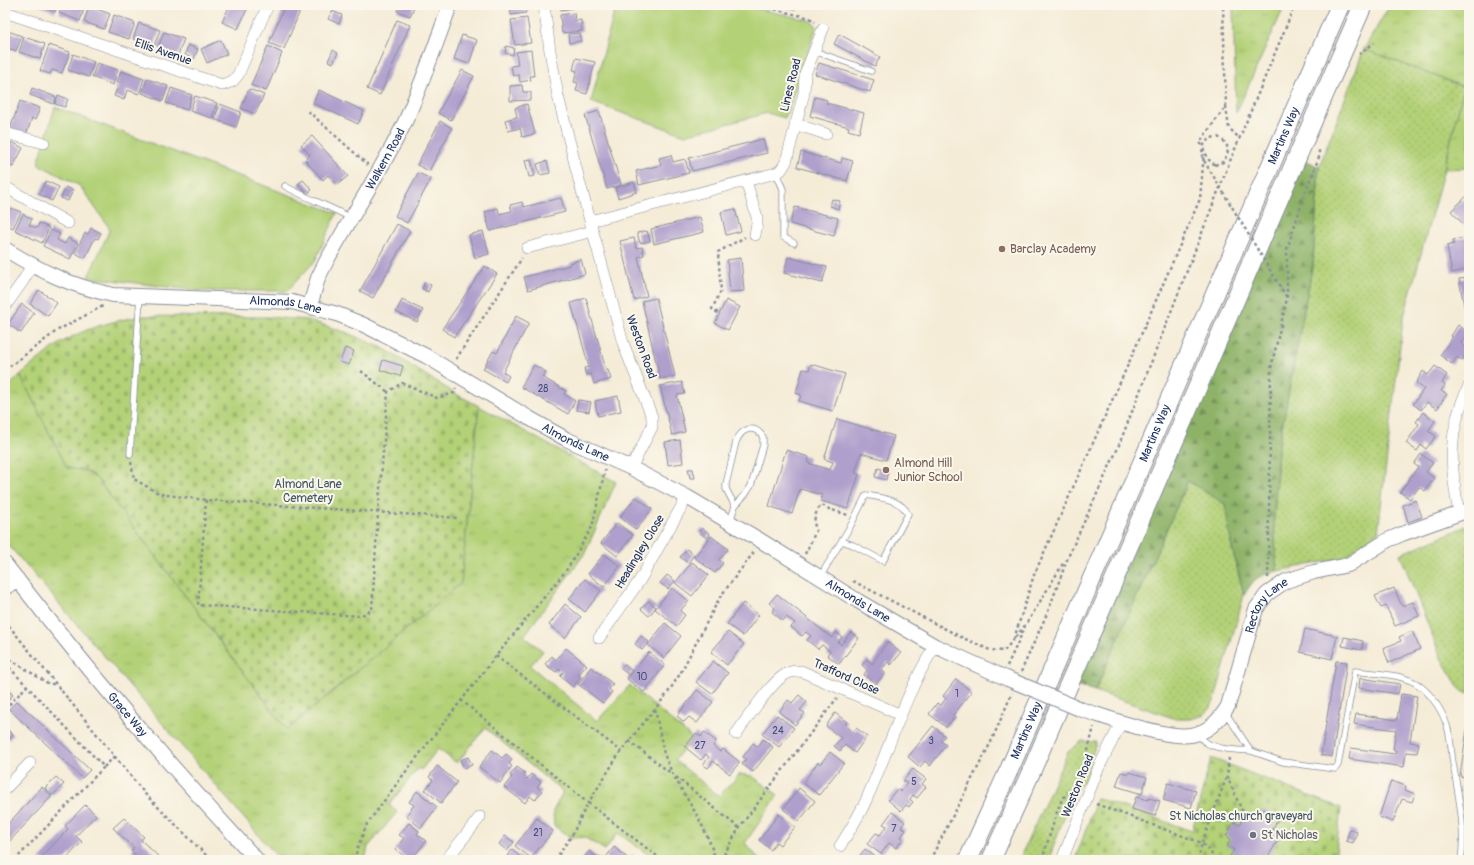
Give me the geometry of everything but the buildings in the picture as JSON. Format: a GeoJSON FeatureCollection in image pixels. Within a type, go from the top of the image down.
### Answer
{"type":"FeatureCollection","features":[{"type":"Feature","properties":{"kind":"main road","name":"Martins Way"},"geometry":{"type":"LineString","coordinates":[[968,860],[1019,746],[1340,5]]}},
{"type":"Feature","properties":{"kind":"main road"},"geometry":{"type":"LineString","coordinates":[[992,860],[1032,772],[1363,5]]}},
{"type":"Feature","properties":{"kind":"street","name":"Ellis Avenue"},"geometry":{"type":"LineString","coordinates":[[5,12],[222,85],[233,81],[238,75],[268,5]]}},
{"type":"Feature","properties":{"kind":"street","name":"Walkern Road"},"geometry":{"type":"LineString","coordinates":[[310,306],[318,278],[386,158],[404,122],[450,5]]}},
{"type":"Feature","properties":{"kind":"street","name":"Weston Road"},"geometry":{"type":"LineString","coordinates":[[544,5],[558,96],[623,343],[652,418],[652,427],[631,468]]}},
{"type":"Feature","properties":{"kind":"street","name":"Lines Road"},"geometry":{"type":"LineString","coordinates":[[776,173],[781,170],[786,162],[804,93],[805,74],[823,29]]}},
{"type":"Feature","properties":{"kind":"street","name":"Lines Road"},"geometry":{"type":"LineString","coordinates":[[795,124],[826,134]]}},
{"type":"Feature","properties":{"kind":"street"},"geometry":{"type":"LineString","coordinates":[[5,133],[44,143]]}},
{"type":"Feature","properties":{"kind":"street"},"geometry":{"type":"LineString","coordinates":[[527,248],[592,226],[776,173]]}},
{"type":"Feature","properties":{"kind":"street"},"geometry":{"type":"LineString","coordinates":[[746,181],[757,217],[758,223],[755,235]]}},
{"type":"Feature","properties":{"kind":"street"},"geometry":{"type":"LineString","coordinates":[[5,188],[68,223]]}},
{"type":"Feature","properties":{"kind":"street","name":"Almonds Lane"},"geometry":{"type":"LineString","coordinates":[[5,249],[32,265],[68,282],[86,289],[112,295],[292,302],[337,314],[364,325],[398,341],[462,377],[560,436],[631,468],[687,497],[935,646],[1010,682],[1121,723]]}},
{"type":"Feature","properties":{"kind":"street"},"geometry":{"type":"LineString","coordinates":[[5,304],[6,305],[23,281],[32,265]]}},
{"type":"Feature","properties":{"kind":"street"},"geometry":{"type":"LineString","coordinates":[[1464,512],[1453,483],[1452,448],[1454,431],[1469,386]]}},
{"type":"Feature","properties":{"kind":"street","name":"Headingley Close"},"geometry":{"type":"LineString","coordinates":[[599,638],[640,580],[687,497]]}},
{"type":"Feature","properties":{"kind":"street","name":"Rectory Lane"},"geometry":{"type":"LineString","coordinates":[[1121,723],[1184,737],[1198,734],[1215,724],[1225,712],[1231,699],[1256,609],[1267,594],[1286,581],[1314,572],[1348,565],[1395,537],[1464,512]]}},
{"type":"Feature","properties":{"kind":"street","name":"Grace Way"},"geometry":{"type":"LineString","coordinates":[[5,564],[142,732],[257,860]]}},
{"type":"Feature","properties":{"kind":"street"},"geometry":{"type":"LineString","coordinates":[[5,588],[17,579]]}},
{"type":"Feature","properties":{"kind":"street"},"geometry":{"type":"LineString","coordinates":[[840,846],[867,799],[916,678],[935,646]]}},
{"type":"Feature","properties":{"kind":"street","name":"Trafford Close"},"geometry":{"type":"LineString","coordinates":[[736,734],[773,686],[787,672],[794,670],[801,671],[901,715]]}},
{"type":"Feature","properties":{"kind":"street","name":"Weston Road"},"geometry":{"type":"LineString","coordinates":[[1062,860],[1099,767],[1121,723]]}},
{"type":"Feature","properties":{"kind":"street"},"geometry":{"type":"LineString","coordinates":[[5,789],[30,763]]}},
{"type":"Feature","properties":{"kind":"street"},"geometry":{"type":"LineString","coordinates":[[446,860],[480,817]]}},
{"type":"Feature","properties":{"kind":"lane"},"geometry":{"type":"LineString","coordinates":[[813,51],[871,71]]}},
{"type":"Feature","properties":{"kind":"lane"},"geometry":{"type":"LineString","coordinates":[[776,173],[783,189],[783,237],[794,243]]}},
{"type":"Feature","properties":{"kind":"lane"},"geometry":{"type":"LineString","coordinates":[[285,186],[301,195],[334,208],[351,218]]}},
{"type":"Feature","properties":{"kind":"lane"},"geometry":{"type":"LineString","coordinates":[[130,454],[140,296]]}},
{"type":"Feature","properties":{"kind":"lane"},"geometry":{"type":"LineString","coordinates":[[730,522],[735,506],[751,486],[763,445],[763,437],[755,430],[747,430],[742,432],[736,442],[726,484],[726,489],[735,506]]}},
{"type":"Feature","properties":{"kind":"lane"},"geometry":{"type":"LineString","coordinates":[[820,578],[842,541],[866,495],[903,506],[908,514],[883,561],[853,545],[842,541]]}},
{"type":"Feature","properties":{"kind":"lane"},"geometry":{"type":"LineString","coordinates":[[1198,734],[1209,744],[1229,749],[1251,751],[1283,762],[1336,769],[1338,765],[1355,670],[1397,677],[1411,681],[1420,686],[1437,705],[1448,727],[1460,807],[1462,834],[1461,860]]}},
{"type":"Feature","properties":{"kind":"lane"},"geometry":{"type":"LineString","coordinates":[[1225,712],[1251,751]]}},
{"type":"Feature","properties":{"kind":"path"},"geometry":{"type":"LineString","coordinates":[[765,5],[765,7],[810,18],[823,29]]}},
{"type":"Feature","properties":{"kind":"path"},"geometry":{"type":"LineString","coordinates":[[1223,5],[1226,106],[1229,128],[1240,139]]}},
{"type":"Feature","properties":{"kind":"path"},"geometry":{"type":"LineString","coordinates":[[1010,682],[1049,609],[1068,557],[1117,450],[1230,161],[1295,5]]}},
{"type":"Feature","properties":{"kind":"path"},"geometry":{"type":"LineString","coordinates":[[1358,54],[1374,43]]}},
{"type":"Feature","properties":{"kind":"path"},"geometry":{"type":"LineString","coordinates":[[1226,106],[1200,142],[1204,154],[1208,160],[1215,165],[1223,162],[1228,154],[1228,145],[1225,141],[1218,137],[1210,138],[1203,146],[1202,153],[1203,159],[1287,298]]}},
{"type":"Feature","properties":{"kind":"path"},"geometry":{"type":"LineString","coordinates":[[308,112],[367,164],[365,167]]}},
{"type":"Feature","properties":{"kind":"path"},"geometry":{"type":"LineString","coordinates":[[1267,594],[1271,368],[1287,298],[1287,249],[1319,157],[1319,149],[1322,141]]}},
{"type":"Feature","properties":{"kind":"path"},"geometry":{"type":"LineString","coordinates":[[1014,638],[1034,576],[1200,199],[1204,154]]}},
{"type":"Feature","properties":{"kind":"path"},"geometry":{"type":"LineString","coordinates":[[718,313],[712,309],[721,291],[718,252],[744,238],[755,235]]}},
{"type":"Feature","properties":{"kind":"path"},"geometry":{"type":"LineString","coordinates":[[449,370],[520,263],[527,248]]}},
{"type":"Feature","properties":{"kind":"path"},"geometry":{"type":"LineString","coordinates":[[5,370],[58,330],[110,302],[112,295]]}},
{"type":"Feature","properties":{"kind":"path"},"geometry":{"type":"LineString","coordinates":[[361,371],[388,392]]}},
{"type":"Feature","properties":{"kind":"path"},"geometry":{"type":"LineString","coordinates":[[388,392],[402,383],[437,398],[454,393],[462,377]]}},
{"type":"Feature","properties":{"kind":"path"},"geometry":{"type":"LineString","coordinates":[[206,500],[198,605],[360,616],[372,610],[388,392]]}},
{"type":"Feature","properties":{"kind":"path"},"geometry":{"type":"LineString","coordinates":[[130,454],[134,479],[160,494],[206,500],[458,518]]}},
{"type":"Feature","properties":{"kind":"path"},"geometry":{"type":"LineString","coordinates":[[355,860],[357,849],[367,824],[461,700],[568,568],[592,527],[608,458]]}},
{"type":"Feature","properties":{"kind":"path"},"geometry":{"type":"LineString","coordinates":[[800,566],[816,531],[813,523],[818,508],[822,505],[829,509],[854,517]]}},
{"type":"Feature","properties":{"kind":"path"},"geometry":{"type":"LineString","coordinates":[[555,860],[572,835],[588,803],[621,752],[680,674],[720,597],[758,547],[754,545],[758,539]]}},
{"type":"Feature","properties":{"kind":"path"},"geometry":{"type":"LineString","coordinates":[[853,580],[960,637],[990,650],[1004,651],[1027,623],[1068,557]]}},
{"type":"Feature","properties":{"kind":"path"},"geometry":{"type":"LineString","coordinates":[[5,621],[146,795],[211,860]]}},
{"type":"Feature","properties":{"kind":"path"},"geometry":{"type":"LineString","coordinates":[[930,860],[991,742],[1027,623]]}},
{"type":"Feature","properties":{"kind":"path"},"geometry":{"type":"LineString","coordinates":[[5,656],[49,684],[56,684]]}},
{"type":"Feature","properties":{"kind":"path"},"geometry":{"type":"LineString","coordinates":[[496,656],[621,752]]}},
{"type":"Feature","properties":{"kind":"path"},"geometry":{"type":"LineString","coordinates":[[5,663],[104,767]]}},
{"type":"Feature","properties":{"kind":"path"},"geometry":{"type":"LineString","coordinates":[[5,709],[27,686]]}},
{"type":"Feature","properties":{"kind":"path"},"geometry":{"type":"LineString","coordinates":[[721,860],[739,828],[843,690]]}},
{"type":"Feature","properties":{"kind":"path"},"geometry":{"type":"LineString","coordinates":[[461,700],[588,803],[662,860]]}},
{"type":"Feature","properties":{"kind":"path"},"geometry":{"type":"LineString","coordinates":[[655,709],[664,754],[673,775],[698,817],[709,840],[716,860]]}},
{"type":"Feature","properties":{"kind":"path"},"geometry":{"type":"LineString","coordinates":[[1042,860],[1062,799],[1078,782],[1092,735],[1096,714]]}},
{"type":"Feature","properties":{"kind":"path"},"geometry":{"type":"LineString","coordinates":[[629,741],[739,828]]}},
{"type":"Feature","properties":{"kind":"path"},"geometry":{"type":"LineString","coordinates":[[1198,860],[1202,843],[1227,776],[1229,749]]}},
{"type":"Feature","properties":{"kind":"path"},"geometry":{"type":"LineString","coordinates":[[15,860],[115,756]]}},
{"type":"Feature","properties":{"kind":"path"},"geometry":{"type":"LineString","coordinates":[[1227,776],[1242,811]]}},
{"type":"Feature","properties":{"kind":"path"},"geometry":{"type":"LineString","coordinates":[[1086,800],[1202,843],[1217,860]]}},
{"type":"Feature","properties":{"kind":"green space"},"geometry":{"type":"Polygon","coordinates":[[[616,5],[754,5],[754,8],[809,20],[817,26],[785,118],[767,113],[685,135],[591,102],[616,5]]]}},
{"type":"Feature","properties":{"kind":"green space"},"geometry":{"type":"Polygon","coordinates":[[[1233,5],[1285,5],[1236,113],[1233,5]]]}},
{"type":"Feature","properties":{"kind":"green space"},"geometry":{"type":"Polygon","coordinates":[[[1390,5],[1469,5],[1469,168],[1444,169],[1464,87],[1364,49],[1390,5]]]}},
{"type":"Feature","properties":{"kind":"green space"},"geometry":{"type":"Polygon","coordinates":[[[1364,49],[1464,87],[1444,169],[1403,320],[1378,532],[1343,558],[1277,571],[1274,520],[1278,449],[1313,263],[1319,167],[1364,49]]]}},
{"type":"Feature","properties":{"kind":"green space"},"geometry":{"type":"Polygon","coordinates":[[[55,107],[337,213],[315,261],[287,291],[200,291],[88,277],[110,229],[80,186],[38,164],[55,107]]]}},
{"type":"Feature","properties":{"kind":"green space"},"geometry":{"type":"Polygon","coordinates":[[[1302,158],[1319,167],[1313,263],[1278,449],[1274,520],[1277,571],[1257,578],[1244,595],[1232,548],[1225,504],[1188,481],[1095,691],[1075,685],[1302,158]]]}},
{"type":"Feature","properties":{"kind":"green space","name":"Almond Lane Cemetery"},"geometry":{"type":"Polygon","coordinates":[[[142,316],[267,317],[308,320],[345,332],[383,348],[454,393],[479,406],[461,583],[287,730],[97,479],[86,471],[67,469],[20,375],[40,358],[71,337],[100,325],[142,316]]]}},
{"type":"Feature","properties":{"kind":"green space"},"geometry":{"type":"Polygon","coordinates":[[[20,375],[67,468],[86,471],[97,479],[287,730],[461,583],[479,406],[616,482],[585,553],[524,636],[543,651],[530,666],[597,721],[630,685],[692,738],[675,760],[719,796],[740,774],[752,776],[778,795],[745,843],[760,860],[656,860],[618,833],[605,850],[584,837],[571,838],[554,826],[553,811],[563,792],[485,728],[457,763],[438,749],[421,770],[418,768],[389,805],[397,812],[368,847],[365,860],[280,860],[5,541],[5,390],[20,375]]]}},
{"type":"Feature","properties":{"kind":"green space"},"geometry":{"type":"Polygon","coordinates":[[[1188,481],[1225,504],[1232,548],[1244,595],[1215,699],[1210,709],[1204,715],[1191,719],[1176,719],[1095,691],[1188,481]]]}},
{"type":"Feature","properties":{"kind":"green space"},"geometry":{"type":"Polygon","coordinates":[[[1469,525],[1469,694],[1461,691],[1442,660],[1400,554],[1469,525]]]}},
{"type":"Feature","properties":{"kind":"green space"},"geometry":{"type":"Polygon","coordinates":[[[1082,741],[1096,742],[1085,780],[1073,794],[1049,860],[1019,860],[1068,752],[1082,741]]]}},
{"type":"Feature","properties":{"kind":"green space","name":"St Nicholas church graveyard"},"geometry":{"type":"Polygon","coordinates":[[[1211,758],[1341,808],[1335,860],[1075,860],[1097,798],[1192,831],[1211,758]]]}},
{"type":"Feature","properties":{"kind":"green space"},"geometry":{"type":"Polygon","coordinates":[[[1462,780],[1469,781],[1469,860],[1467,860],[1467,830],[1462,780]]]}},
{"type":"Feature","properties":{"kind":"place","name":"Barclay Academy"},"geometry":{"type":"Point","coordinates":[1002,249]}},
{"type":"Feature","properties":{"kind":"place","name":"Almond Hill Junior School"},"geometry":{"type":"Point","coordinates":[886,470]}},
{"type":"Feature","properties":{"kind":"place","name":"St Nicholas"},"geometry":{"type":"Point","coordinates":[1253,835]}}]}
